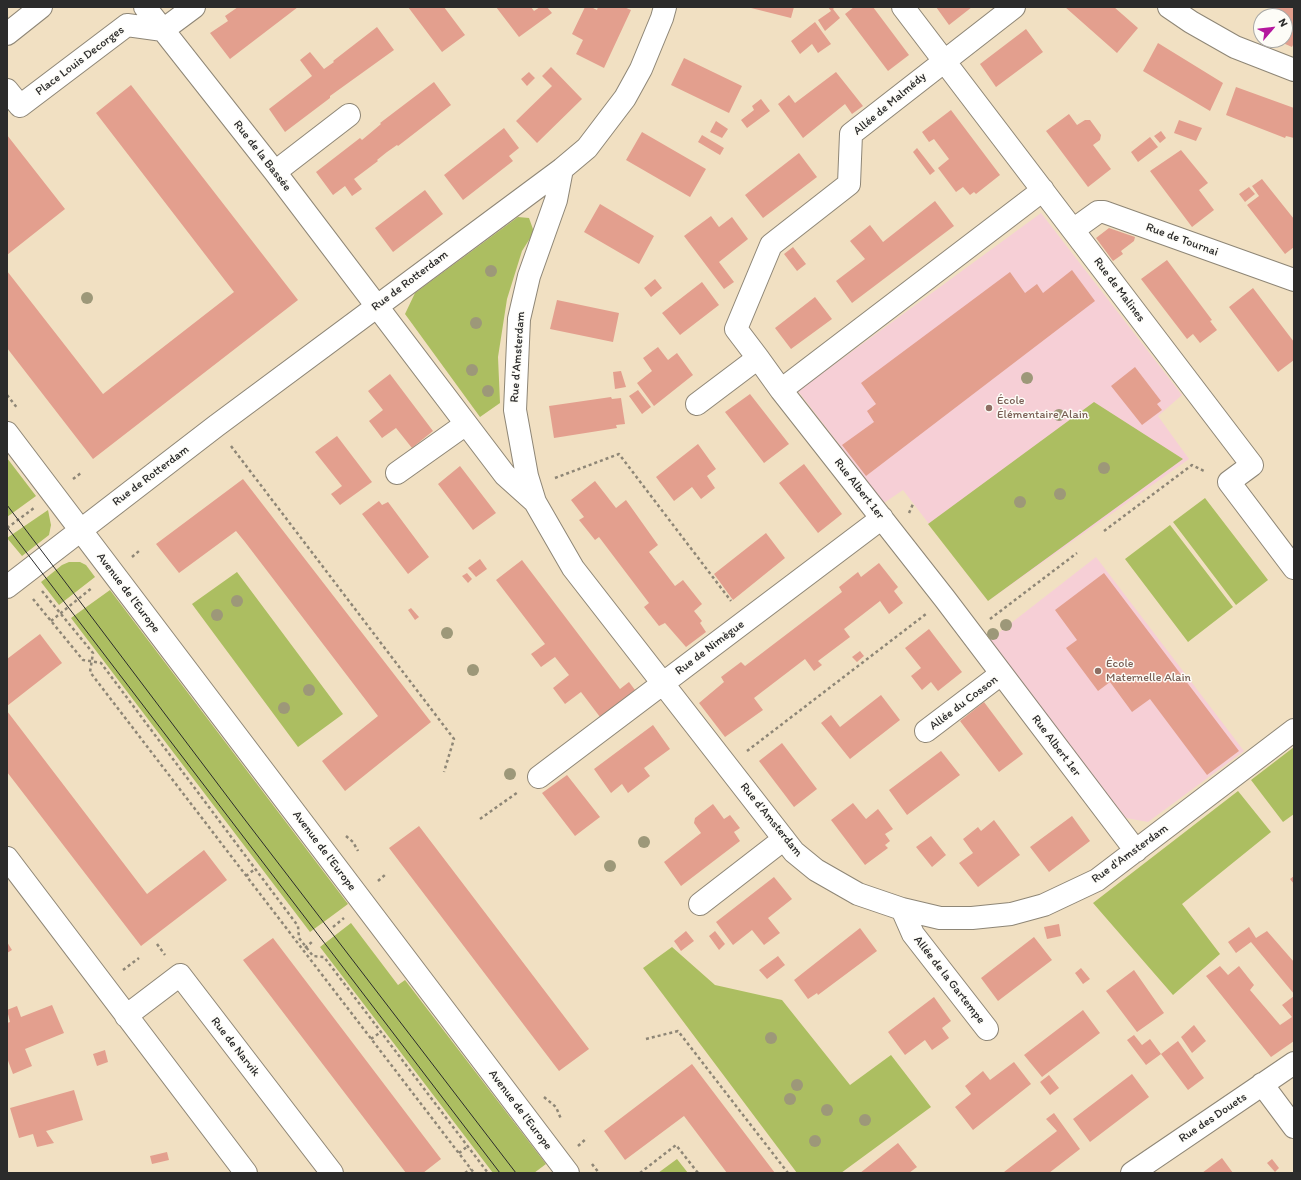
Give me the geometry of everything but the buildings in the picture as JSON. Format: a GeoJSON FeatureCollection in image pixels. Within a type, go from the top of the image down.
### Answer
{"type":"FeatureCollection","features":[{"type":"Feature","properties":{"kind":"street"},"geometry":{"type":"LineString","coordinates":[[7,34],[41,7]]}},
{"type":"Feature","properties":{"kind":"street","name":"Rue de la Bassée"},"geometry":{"type":"LineString","coordinates":[[145,7],[275,172],[377,306]]}},
{"type":"Feature","properties":{"kind":"street"},"geometry":{"type":"LineString","coordinates":[[163,30],[194,7]]}},
{"type":"Feature","properties":{"kind":"street","name":"Rue de Rotterdam"},"geometry":{"type":"LineString","coordinates":[[80,530],[216,426],[587,148],[625,98],[641,68],[662,18],[665,7]]}},
{"type":"Feature","properties":{"kind":"street","name":"Rue de Malines"},"geometry":{"type":"LineString","coordinates":[[903,7],[1252,465],[1229,482]]}},
{"type":"Feature","properties":{"kind":"street","name":"Allée de Malmédy"},"geometry":{"type":"LineString","coordinates":[[781,390],[736,329],[771,244],[849,184],[851,134],[944,60],[1014,7]]}},
{"type":"Feature","properties":{"kind":"street"},"geometry":{"type":"LineString","coordinates":[[1169,7],[1191,22],[1235,47],[1294,70]]}},
{"type":"Feature","properties":{"kind":"street","name":"Place Louis Decorges"},"geometry":{"type":"LineString","coordinates":[[7,90],[20,106],[127,25],[163,30]]}},
{"type":"Feature","properties":{"kind":"street"},"geometry":{"type":"LineString","coordinates":[[275,172],[349,115]]}},
{"type":"Feature","properties":{"kind":"street","name":"Rue d'Amsterdam"},"geometry":{"type":"LineString","coordinates":[[562,168],[556,200],[530,276],[518,319],[515,410],[532,494],[573,568],[794,852],[840,886],[902,910],[940,918],[972,918],[1011,914],[1044,905],[1097,880],[1294,730]]}},
{"type":"Feature","properties":{"kind":"street"},"geometry":{"type":"LineString","coordinates":[[781,390],[1043,190]]}},
{"type":"Feature","properties":{"kind":"street","name":"Rue de Tournai"},"geometry":{"type":"LineString","coordinates":[[1073,230],[1098,212],[1104,212],[1294,280]]}},
{"type":"Feature","properties":{"kind":"street","name":"Rue d'Amsterdam"},"geometry":{"type":"LineString","coordinates":[[377,306],[505,475],[532,494]]}},
{"type":"Feature","properties":{"kind":"street"},"geometry":{"type":"LineString","coordinates":[[697,404],[758,358]]}},
{"type":"Feature","properties":{"kind":"street","name":"Rue Albert 1er"},"geometry":{"type":"LineString","coordinates":[[781,390],[882,518],[1136,851]]}},
{"type":"Feature","properties":{"kind":"street"},"geometry":{"type":"LineString","coordinates":[[397,473],[466,424]]}},
{"type":"Feature","properties":{"kind":"street","name":"Avenue de l'Europe"},"geometry":{"type":"LineString","coordinates":[[7,433],[568,1173]]}},
{"type":"Feature","properties":{"kind":"street"},"geometry":{"type":"LineString","coordinates":[[1229,482],[1294,568]]}},
{"type":"Feature","properties":{"kind":"street","name":"Rue de Nimègue"},"geometry":{"type":"LineString","coordinates":[[539,777],[882,518]]}},
{"type":"Feature","properties":{"kind":"street"},"geometry":{"type":"LineString","coordinates":[[7,587],[80,530]]}},
{"type":"Feature","properties":{"kind":"street","name":"Allée du Cosson"},"geometry":{"type":"LineString","coordinates":[[926,731],[1001,674]]}},
{"type":"Feature","properties":{"kind":"street"},"geometry":{"type":"LineString","coordinates":[[700,904],[784,839]]}},
{"type":"Feature","properties":{"kind":"street"},"geometry":{"type":"LineString","coordinates":[[7,858],[246,1173]]}},
{"type":"Feature","properties":{"kind":"street","name":"Allée de la Gartempe"},"geometry":{"type":"LineString","coordinates":[[902,910],[913,934],[987,1029]]}},
{"type":"Feature","properties":{"kind":"street","name":"Rue de Narvik"},"geometry":{"type":"LineString","coordinates":[[126,1016],[180,975],[332,1173]]}},
{"type":"Feature","properties":{"kind":"street","name":"Rue des Douets"},"geometry":{"type":"LineString","coordinates":[[1132,1173],[1262,1084],[1294,1064]]}},
{"type":"Feature","properties":{"kind":"street"},"geometry":{"type":"LineString","coordinates":[[1262,1084],[1294,1127]]}},
{"type":"Feature","properties":{"kind":"path"},"geometry":{"type":"LineString","coordinates":[[216,426],[454,739],[444,772]]}},
{"type":"Feature","properties":{"kind":"path"},"geometry":{"type":"LineString","coordinates":[[532,494],[619,454],[746,621]]}},
{"type":"Feature","properties":{"kind":"path"},"geometry":{"type":"LineString","coordinates":[[1104,531],[1192,465],[1229,482]]}},
{"type":"Feature","properties":{"kind":"path"},"geometry":{"type":"LineString","coordinates":[[71,480],[81,472]]}},
{"type":"Feature","properties":{"kind":"path"},"geometry":{"type":"LineString","coordinates":[[7,528],[22,517]]}},
{"type":"Feature","properties":{"kind":"path","name":"Avenue de l'Europe"},"geometry":{"type":"LineString","coordinates":[[130,558],[139,551]]}},
{"type":"Feature","properties":{"kind":"path"},"geometry":{"type":"LineString","coordinates":[[985,623],[1077,553]]}},
{"type":"Feature","properties":{"kind":"path"},"geometry":{"type":"LineString","coordinates":[[41,590],[92,653],[90,672],[246,876],[305,948],[371,1040],[474,1173]]}},
{"type":"Feature","properties":{"kind":"path"},"geometry":{"type":"LineString","coordinates":[[30,595],[83,660],[101,663],[298,926],[299,938],[305,948],[313,956],[324,957],[488,1173]]}},
{"type":"Feature","properties":{"kind":"path"},"geometry":{"type":"LineString","coordinates":[[51,621],[81,596]]}},
{"type":"Feature","properties":{"kind":"path"},"geometry":{"type":"LineString","coordinates":[[727,766],[945,600]]}},
{"type":"Feature","properties":{"kind":"path"},"geometry":{"type":"LineString","coordinates":[[480,819],[539,777]]}},
{"type":"Feature","properties":{"kind":"path"},"geometry":{"type":"LineString","coordinates":[[246,876],[255,869]]}},
{"type":"Feature","properties":{"kind":"path"},"geometry":{"type":"LineString","coordinates":[[377,881],[386,874]]}},
{"type":"Feature","properties":{"kind":"path"},"geometry":{"type":"LineString","coordinates":[[305,948],[314,941]]}},
{"type":"Feature","properties":{"kind":"path"},"geometry":{"type":"LineString","coordinates":[[371,1040],[381,1032]]}},
{"type":"Feature","properties":{"kind":"path"},"geometry":{"type":"LineString","coordinates":[[646,1039],[678,1032],[788,1173]]}},
{"type":"Feature","properties":{"kind":"path"},"geometry":{"type":"LineString","coordinates":[[541,1095],[556,1107],[564,1125]]}},
{"type":"Feature","properties":{"kind":"path"},"geometry":{"type":"LineString","coordinates":[[578,1146],[586,1138]]}},
{"type":"Feature","properties":{"kind":"path"},"geometry":{"type":"LineString","coordinates":[[640,1173],[676,1145],[698,1173]]}},
{"type":"Feature","properties":{"kind":"path"},"geometry":{"type":"LineString","coordinates":[[459,1153],[468,1146]]}},
{"type":"Feature","properties":{"kind":"path"},"geometry":{"type":"LineString","coordinates":[[465,1173],[471,1169]]}},
{"type":"Feature","properties":{"kind":"shaded area","name":"École Élémentaire Alain"},"geometry":{"type":"Polygon","coordinates":[[[1041,213],[1182,395],[1158,416],[1189,459],[988,601],[903,490],[884,503],[798,391],[1041,213]]]}},
{"type":"Feature","properties":{"kind":"shaded area","name":"École Maternelle Alain"},"geometry":{"type":"Polygon","coordinates":[[[1096,557],[1244,751],[1148,822],[1126,818],[988,641],[1096,557]]]}},
{"type":"Feature","properties":{"kind":"green space"},"geometry":{"type":"Polygon","coordinates":[[[518,217],[529,218],[534,232],[522,251],[507,299],[498,357],[500,403],[480,417],[405,314],[415,293],[518,217]]]}},
{"type":"Feature","properties":{"kind":"green space"},"geometry":{"type":"Polygon","coordinates":[[[1094,402],[1183,459],[988,601],[928,524],[1094,402]]]}},
{"type":"Feature","properties":{"kind":"green space"},"geometry":{"type":"Polygon","coordinates":[[[7,458],[36,496],[7,517],[7,458]]]}},
{"type":"Feature","properties":{"kind":"green space"},"geometry":{"type":"Polygon","coordinates":[[[1205,498],[1268,580],[1236,605],[1173,522],[1205,498]]]}},
{"type":"Feature","properties":{"kind":"green space"},"geometry":{"type":"Polygon","coordinates":[[[48,510],[51,525],[49,535],[22,556],[7,538],[48,510]]]}},
{"type":"Feature","properties":{"kind":"green space"},"geometry":{"type":"Polygon","coordinates":[[[1170,525],[1233,607],[1188,642],[1125,559],[1170,525]]]}},
{"type":"Feature","properties":{"kind":"green space"},"geometry":{"type":"Polygon","coordinates":[[[69,562],[80,562],[86,565],[95,577],[59,605],[41,582],[62,565],[69,562]]]}},
{"type":"Feature","properties":{"kind":"green space"},"geometry":{"type":"Polygon","coordinates":[[[237,572],[343,714],[298,747],[192,604],[237,572]]]}},
{"type":"Feature","properties":{"kind":"green space"},"geometry":{"type":"Polygon","coordinates":[[[110,590],[348,904],[310,932],[71,618],[110,590]]]}},
{"type":"Feature","properties":{"kind":"green space"},"geometry":{"type":"Polygon","coordinates":[[[1294,747],[1294,814],[1283,822],[1251,780],[1294,747]]]}},
{"type":"Feature","properties":{"kind":"green space"},"geometry":{"type":"Polygon","coordinates":[[[1238,791],[1271,832],[1182,904],[1220,954],[1173,995],[1093,903],[1238,791]]]}},
{"type":"Feature","properties":{"kind":"green space"},"geometry":{"type":"Polygon","coordinates":[[[351,923],[398,985],[405,980],[546,1164],[534,1173],[493,1173],[320,947],[351,923]]]}},
{"type":"Feature","properties":{"kind":"green space"},"geometry":{"type":"Polygon","coordinates":[[[672,947],[715,985],[782,1000],[850,1085],[891,1055],[931,1107],[841,1173],[797,1173],[643,968],[672,947]]]}},
{"type":"Feature","properties":{"kind":"green space"},"geometry":{"type":"Polygon","coordinates":[[[677,1159],[688,1173],[658,1173],[677,1159]]]}},
{"type":"Feature","properties":{"kind":"tram line"},"geometry":{"type":"LineString","coordinates":[[7,505],[239,812],[516,1173]]}},
{"type":"Feature","properties":{"kind":"tram line"},"geometry":{"type":"LineString","coordinates":[[7,527],[500,1173]]}},
{"type":"Feature","properties":{"kind":"place","name":"École Élémentaire Alain"},"geometry":{"type":"Point","coordinates":[989,408]}},
{"type":"Feature","properties":{"kind":"place","name":"École Maternelle Alain"},"geometry":{"type":"Point","coordinates":[1098,671]}}]}
